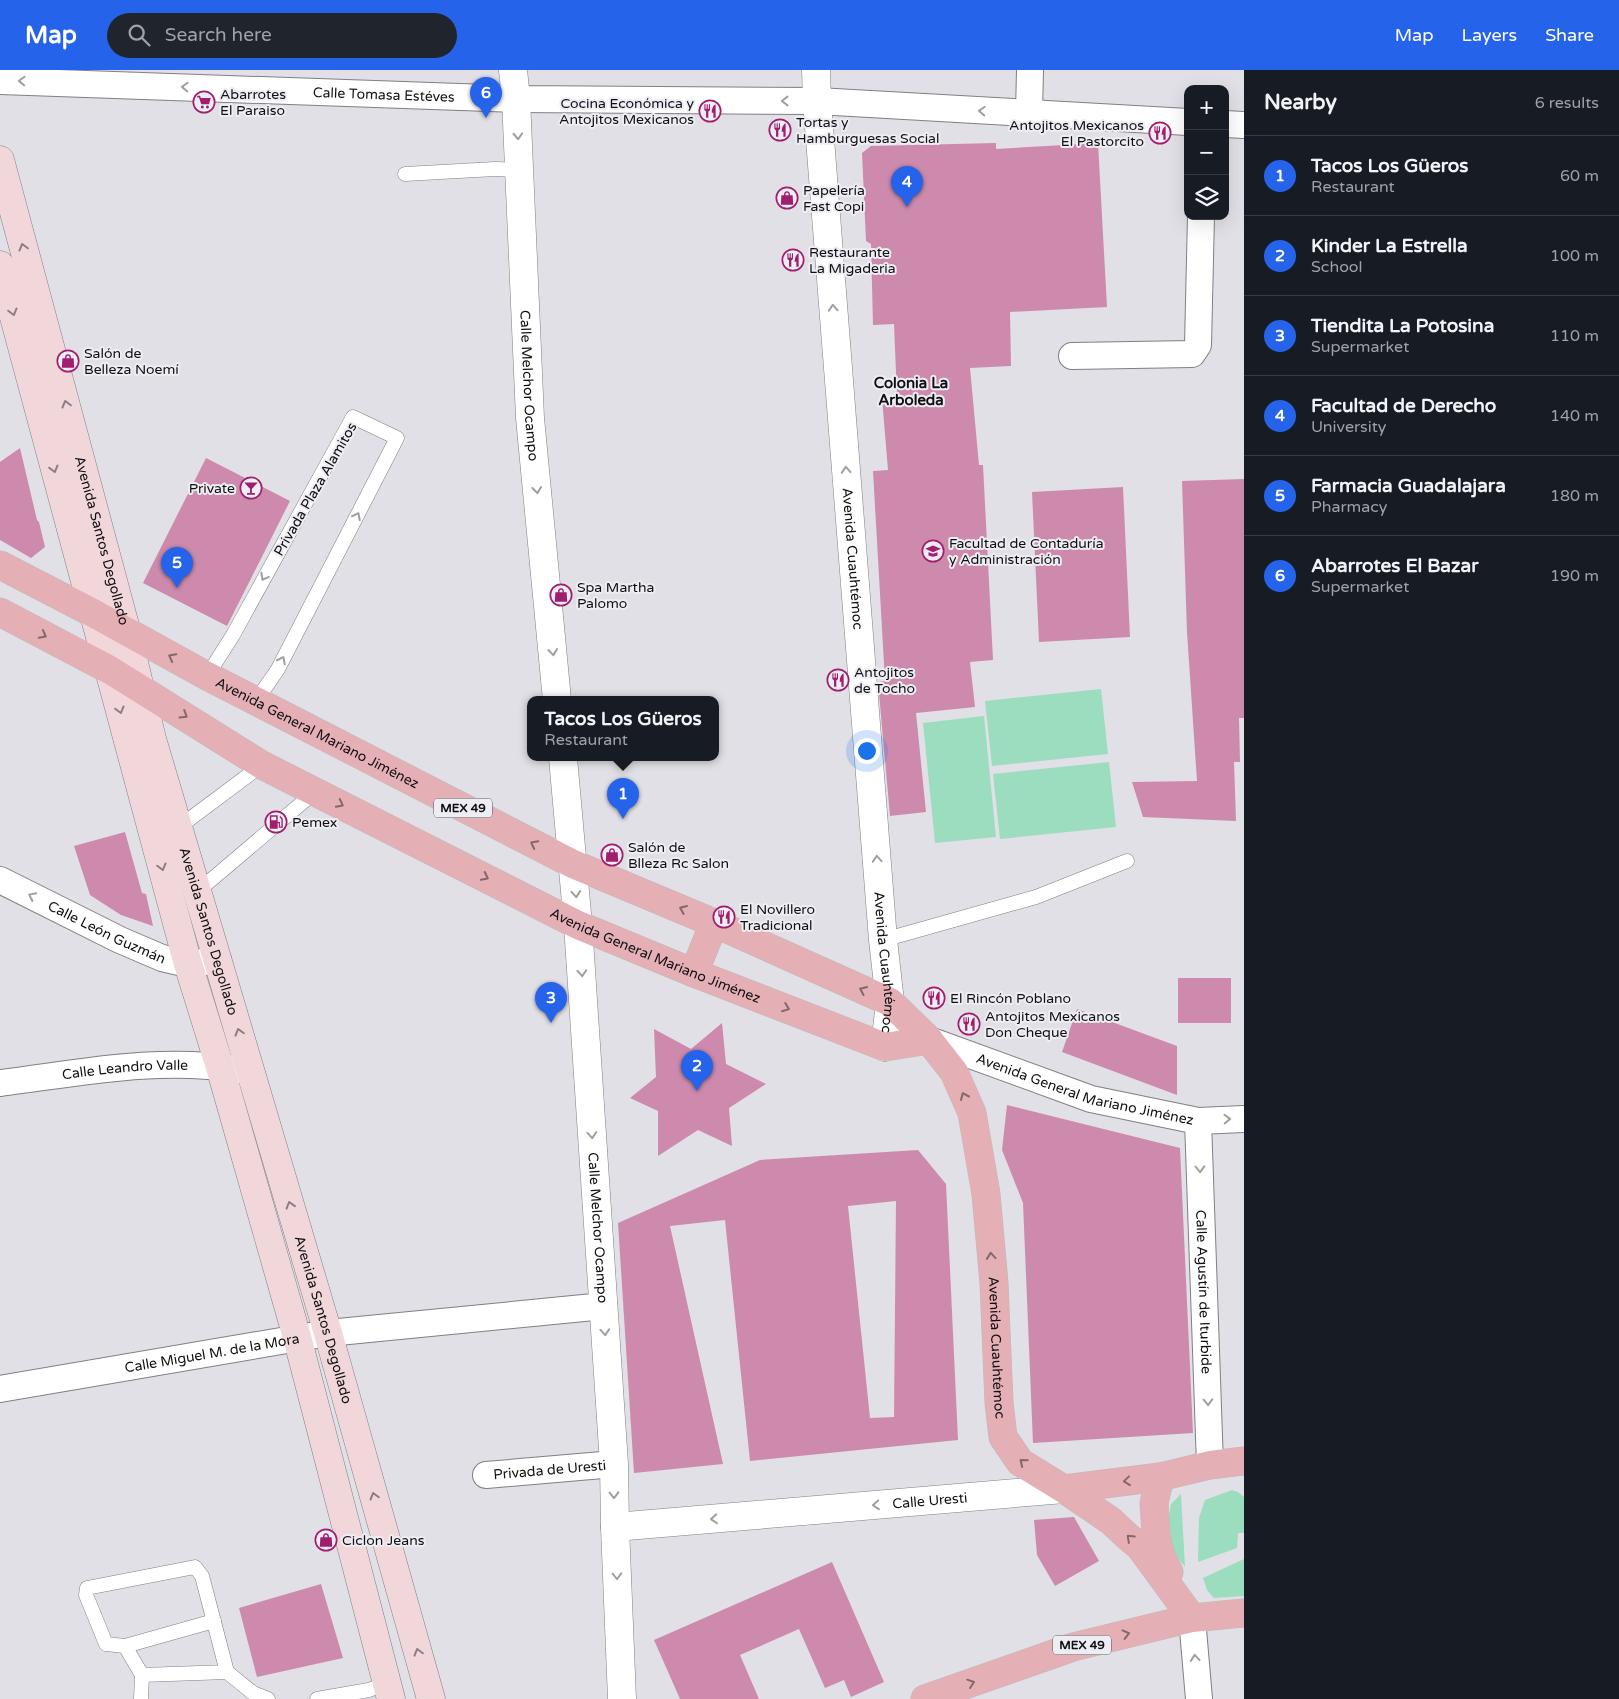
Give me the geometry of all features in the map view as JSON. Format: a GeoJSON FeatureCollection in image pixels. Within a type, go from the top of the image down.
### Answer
{"type":"FeatureCollection","features":[{"type":"Feature","properties":{"kind":"main road","name":"Avenida Santos Degollado"},"geometry":{"type":"LineString","coordinates":[[0,160],[127,633],[152,739],[328,1333],[431,1699]]}},
{"type":"Feature","properties":{"kind":"main road","name":"Avenida Santos Degollado"},"geometry":{"type":"LineString","coordinates":[[0,265],[188,964],[220,1067],[297,1337],[389,1691]]}},
{"type":"Feature","properties":{"kind":"main road","name":"Avenida General Mariano Jiménez"},"geometry":{"type":"LineString","coordinates":[[0,565],[93,613],[206,676],[574,864],[714,922],[890,1002],[929,1040]]}},
{"type":"Feature","properties":{"kind":"main road","name":"Avenida General Mariano Jiménez"},"geometry":{"type":"LineString","coordinates":[[0,612],[141,688],[262,765],[578,925],[694,973],[885,1047],[929,1040]]}},
{"type":"Feature","properties":{"kind":"main road"},"geometry":{"type":"LineString","coordinates":[[694,973],[714,922]]}},
{"type":"Feature","properties":{"kind":"main road","name":"Avenida Cuauhtémoc"},"geometry":{"type":"LineString","coordinates":[[929,1040],[954,1072],[972,1113],[986,1194],[994,1283],[999,1403],[1003,1437],[1020,1462],[1064,1489]]}},
{"type":"Feature","properties":{"kind":"main road","name":"Calle Uresti"},"geometry":{"type":"LineString","coordinates":[[1064,1489],[1160,1477],[1210,1465],[1244,1461]]}},
{"type":"Feature","properties":{"kind":"main road"},"geometry":{"type":"LineString","coordinates":[[1160,1477],[1154,1503],[1156,1534],[1160,1554],[1186,1599],[1200,1617]]}},
{"type":"Feature","properties":{"kind":"main road"},"geometry":{"type":"LineString","coordinates":[[1064,1489],[1111,1521],[1140,1547],[1200,1617]]}},
{"type":"Feature","properties":{"kind":"main road","name":"MEX 49"},"geometry":{"type":"LineString","coordinates":[[925,1699],[1073,1647],[1200,1617],[1244,1613]]}},
{"type":"Feature","properties":{"kind":"street","name":"Calle Melchor Ocampo"},"geometry":{"type":"LineString","coordinates":[[512,70],[516,99],[530,418],[557,696]]}},
{"type":"Feature","properties":{"kind":"street","name":"Avenida Cuauhtémoc"},"geometry":{"type":"LineString","coordinates":[[816,70],[883,940],[890,1002],[885,1047]]}},
{"type":"Feature","properties":{"kind":"street"},"geometry":{"type":"LineString","coordinates":[[1029,113],[1030,70]]}},
{"type":"Feature","properties":{"kind":"street","name":"Calle Tomasa Estéves"},"geometry":{"type":"LineString","coordinates":[[0,80],[266,80],[516,99],[817,101],[1184,122]]}},
{"type":"Feature","properties":{"kind":"street"},"geometry":{"type":"LineString","coordinates":[[1229,124],[1244,125]]}},
{"type":"Feature","properties":{"kind":"street"},"geometry":{"type":"LineString","coordinates":[[1072,356],[1192,354],[1198,345],[1201,220]]}},
{"type":"Feature","properties":{"kind":"street","name":"Calle Melchor Ocampo"},"geometry":{"type":"LineString","coordinates":[[563,761],[574,864],[614,1464],[622,1699]]}},
{"type":"Feature","properties":{"kind":"street","name":"Calle León Guzmán"},"geometry":{"type":"LineString","coordinates":[[0,880],[120,940],[162,958],[188,964],[218,960]]}},
{"type":"Feature","properties":{"kind":"street","name":"Avenida General Mariano Jiménez"},"geometry":{"type":"LineString","coordinates":[[929,1040],[1091,1098],[1198,1121],[1244,1119]]}},
{"type":"Feature","properties":{"kind":"street","name":"Calle Leandro Valle"},"geometry":{"type":"LineString","coordinates":[[0,1083],[166,1064],[220,1067],[250,1072]]}},
{"type":"Feature","properties":{"kind":"street","name":"Calle Agustín de Iturbide"},"geometry":{"type":"LineString","coordinates":[[1198,1121],[1210,1465]]}},
{"type":"Feature","properties":{"kind":"street","name":"Calle Miguel M. de la Mora"},"geometry":{"type":"LineString","coordinates":[[0,1389],[297,1337],[604,1306]]}},
{"type":"Feature","properties":{"kind":"street","name":"Privada de Uresti"},"geometry":{"type":"LineString","coordinates":[[486,1475],[614,1464]]}},
{"type":"Feature","properties":{"kind":"street","name":"Calle Uresti"},"geometry":{"type":"LineString","coordinates":[[615,1527],[1064,1489]]}},
{"type":"Feature","properties":{"kind":"street"},"geometry":{"type":"LineString","coordinates":[[1199,1699],[1200,1617]]}},
{"type":"Feature","properties":{"kind":"lane"},"geometry":{"type":"LineString","coordinates":[[405,174],[495,169],[519,170]]}},
{"type":"Feature","properties":{"kind":"lane","name":"Privada Plaza Alamitos"},"geometry":{"type":"LineString","coordinates":[[206,676],[233,635],[353,417],[397,438],[278,669],[256,701]]}},
{"type":"Feature","properties":{"kind":"lane"},"geometry":{"type":"LineString","coordinates":[[179,827],[262,765]]}},
{"type":"Feature","properties":{"kind":"lane"},"geometry":{"type":"LineString","coordinates":[[198,891],[316,792]]}},
{"type":"Feature","properties":{"kind":"lane"},"geometry":{"type":"LineString","coordinates":[[883,940],[1036,897],[1127,861]]}},
{"type":"Feature","properties":{"kind":"lane"},"geometry":{"type":"LineString","coordinates":[[214,1621],[125,1646],[106,1644],[86,1595],[87,1588],[195,1567],[202,1576],[214,1621],[227,1672],[253,1692],[268,1699]]}},
{"type":"Feature","properties":{"kind":"lane"},"geometry":{"type":"LineString","coordinates":[[125,1646],[142,1675],[141,1699]]}},
{"type":"Feature","properties":{"kind":"lane"},"geometry":{"type":"LineString","coordinates":[[142,1675],[227,1672]]}},
{"type":"Feature","properties":{"kind":"lane"},"geometry":{"type":"LineString","coordinates":[[317,1699],[369,1690],[389,1691]]}},
{"type":"Feature","properties":{"kind":"green space"},"geometry":{"type":"Polygon","coordinates":[[[1101,689],[1108,754],[992,766],[985,701],[1101,689]]]}},
{"type":"Feature","properties":{"kind":"green space"},"geometry":{"type":"Polygon","coordinates":[[[984,716],[996,837],[935,843],[923,723],[984,716]]]}},
{"type":"Feature","properties":{"kind":"green space"},"geometry":{"type":"Polygon","coordinates":[[[1109,762],[1116,827],[1000,839],[993,774],[1109,762]]]}},
{"type":"Feature","properties":{"kind":"green space"},"geometry":{"type":"Polygon","coordinates":[[[1232,1490],[1244,1497],[1244,1533],[1238,1533],[1237,1548],[1198,1562],[1199,1518],[1205,1500],[1232,1490]]]}},
{"type":"Feature","properties":{"kind":"green space"},"geometry":{"type":"Polygon","coordinates":[[[1181,1494],[1185,1567],[1170,1548],[1169,1515],[1171,1504],[1181,1494]]]}},
{"type":"Feature","properties":{"kind":"green space"},"geometry":{"type":"Polygon","coordinates":[[[1244,1559],[1244,1596],[1214,1598],[1207,1590],[1203,1578],[1244,1559]]]}},
{"type":"Feature","properties":{"kind":"building"},"geometry":{"type":"Polygon","coordinates":[[[996,143],[996,149],[1098,143],[1107,307],[1010,312],[1011,366],[970,368],[979,465],[983,465],[993,660],[970,662],[975,707],[916,713],[926,812],[890,816],[878,682],[885,681],[873,471],[888,470],[882,398],[897,397],[894,324],[873,325],[871,244],[866,241],[862,153],[871,146],[996,143]]]}},
{"type":"Feature","properties":{"kind":"building"},"geometry":{"type":"Polygon","coordinates":[[[20,448],[45,547],[31,558],[0,540],[0,462],[20,448]]]}},
{"type":"Feature","properties":{"kind":"building"},"geometry":{"type":"Polygon","coordinates":[[[206,458],[290,501],[227,626],[143,583],[206,458]]]}},
{"type":"Feature","properties":{"kind":"building"},"geometry":{"type":"Polygon","coordinates":[[[1244,479],[1244,718],[1239,718],[1240,762],[1234,762],[1236,821],[1143,817],[1132,782],[1197,781],[1187,632],[1182,481],[1244,479]]]}},
{"type":"Feature","properties":{"kind":"building"},"geometry":{"type":"Polygon","coordinates":[[[1123,487],[1130,637],[1039,642],[1032,492],[1123,487]]]}},
{"type":"Feature","properties":{"kind":"building"},"geometry":{"type":"Polygon","coordinates":[[[125,832],[142,893],[146,894],[153,926],[121,915],[90,895],[74,846],[125,832]]]}},
{"type":"Feature","properties":{"kind":"building"},"geometry":{"type":"Polygon","coordinates":[[[1178,978],[1231,978],[1231,1023],[1178,1023],[1178,978]]]}},
{"type":"Feature","properties":{"kind":"building"},"geometry":{"type":"Polygon","coordinates":[[[1077,1009],[1177,1046],[1177,1095],[1062,1052],[1077,1009]]]}},
{"type":"Feature","properties":{"kind":"building"},"geometry":{"type":"Polygon","coordinates":[[[722,1023],[726,1064],[766,1084],[729,1108],[732,1146],[698,1130],[658,1156],[658,1111],[630,1098],[656,1077],[654,1029],[691,1049],[722,1023]]]}},
{"type":"Feature","properties":{"kind":"building"},"geometry":{"type":"Polygon","coordinates":[[[1007,1105],[1180,1148],[1193,1433],[1033,1443],[1023,1203],[1002,1150],[1007,1105]]]}},
{"type":"Feature","properties":{"kind":"building"},"geometry":{"type":"Polygon","coordinates":[[[918,1150],[946,1184],[958,1440],[750,1461],[725,1220],[670,1226],[723,1464],[634,1473],[618,1223],[760,1160],[918,1150]],[[896,1201],[848,1206],[870,1418],[894,1417],[896,1201]]]}},
{"type":"Feature","properties":{"kind":"building"},"geometry":{"type":"Polygon","coordinates":[[[1074,1517],[1099,1561],[1055,1586],[1037,1555],[1034,1520],[1074,1517]]]}},
{"type":"Feature","properties":{"kind":"building"},"geometry":{"type":"Polygon","coordinates":[[[832,1562],[884,1682],[851,1697],[844,1680],[825,1688],[799,1629],[740,1655],[759,1699],[680,1699],[654,1640],[832,1562]]]}},
{"type":"Feature","properties":{"kind":"building"},"geometry":{"type":"Polygon","coordinates":[[[321,1584],[343,1658],[257,1677],[239,1608],[321,1584]]]}},
{"type":"Feature","properties":{"kind":"place","name":"Abarrotes El Paraiso"},"geometry":{"type":"Point","coordinates":[204,102]}},
{"type":"Feature","properties":{"kind":"place","name":"Cocina Económica y Antojitos Mexicanos"},"geometry":{"type":"Point","coordinates":[710,111]}},
{"type":"Feature","properties":{"kind":"place","name":"Abarrotes El Bazar"},"geometry":{"type":"Point","coordinates":[486,118]}},
{"type":"Feature","properties":{"kind":"place","name":"Tortas y Hamburguesas Social"},"geometry":{"type":"Point","coordinates":[780,130]}},
{"type":"Feature","properties":{"kind":"place","name":"Antojitos Mexicanos El Pastorcito"},"geometry":{"type":"Point","coordinates":[1160,133]}},
{"type":"Feature","properties":{"kind":"place","name":"Papelería Fast Copi"},"geometry":{"type":"Point","coordinates":[787,198]}},
{"type":"Feature","properties":{"kind":"place","name":"Facultad de Derecho"},"geometry":{"type":"Point","coordinates":[907,207]}},
{"type":"Feature","properties":{"kind":"place","name":"Restaurante La Migaderia"},"geometry":{"type":"Point","coordinates":[793,260]}},
{"type":"Feature","properties":{"kind":"place","name":"Salón de Belleza Noemí"},"geometry":{"type":"Point","coordinates":[68,361]}},
{"type":"Feature","properties":{"kind":"place","name":"Private"},"geometry":{"type":"Point","coordinates":[251,488]}},
{"type":"Feature","properties":{"kind":"place","name":"Facultad de Contaduría y Administración"},"geometry":{"type":"Point","coordinates":[933,551]}},
{"type":"Feature","properties":{"kind":"place","name":"Farmacia Guadalajara"},"geometry":{"type":"Point","coordinates":[177,588]}},
{"type":"Feature","properties":{"kind":"place","name":"Spa Martha Palomo"},"geometry":{"type":"Point","coordinates":[561,595]}},
{"type":"Feature","properties":{"kind":"place","name":"Antojitos de Tocho"},"geometry":{"type":"Point","coordinates":[838,680]}},
{"type":"Feature","properties":{"kind":"place","name":"Tacos Los Güeros"},"geometry":{"type":"Point","coordinates":[623,819]}},
{"type":"Feature","properties":{"kind":"place","name":"Pemex"},"geometry":{"type":"Point","coordinates":[276,822]}},
{"type":"Feature","properties":{"kind":"place","name":"Salón de Blleza Rc Salon"},"geometry":{"type":"Point","coordinates":[612,855]}},
{"type":"Feature","properties":{"kind":"place","name":"El Novillero Tradicional"},"geometry":{"type":"Point","coordinates":[724,917]}},
{"type":"Feature","properties":{"kind":"place","name":"El Rincón Poblano"},"geometry":{"type":"Point","coordinates":[934,998]}},
{"type":"Feature","properties":{"kind":"place","name":"Tiendita La Potosina"},"geometry":{"type":"Point","coordinates":[551,1023]}},
{"type":"Feature","properties":{"kind":"place","name":"Antojitos Mexicanos Don Cheque"},"geometry":{"type":"Point","coordinates":[969,1024]}},
{"type":"Feature","properties":{"kind":"place","name":"Kinder La Estrella"},"geometry":{"type":"Point","coordinates":[697,1091]}},
{"type":"Feature","properties":{"kind":"place","name":"Ciclon Jeans"},"geometry":{"type":"Point","coordinates":[326,1540]}},
{"type":"Feature","properties":{"kind":"district","name":"Colonia La Arboleda"},"geometry":{"type":"Point","coordinates":[911,392]}}]}
